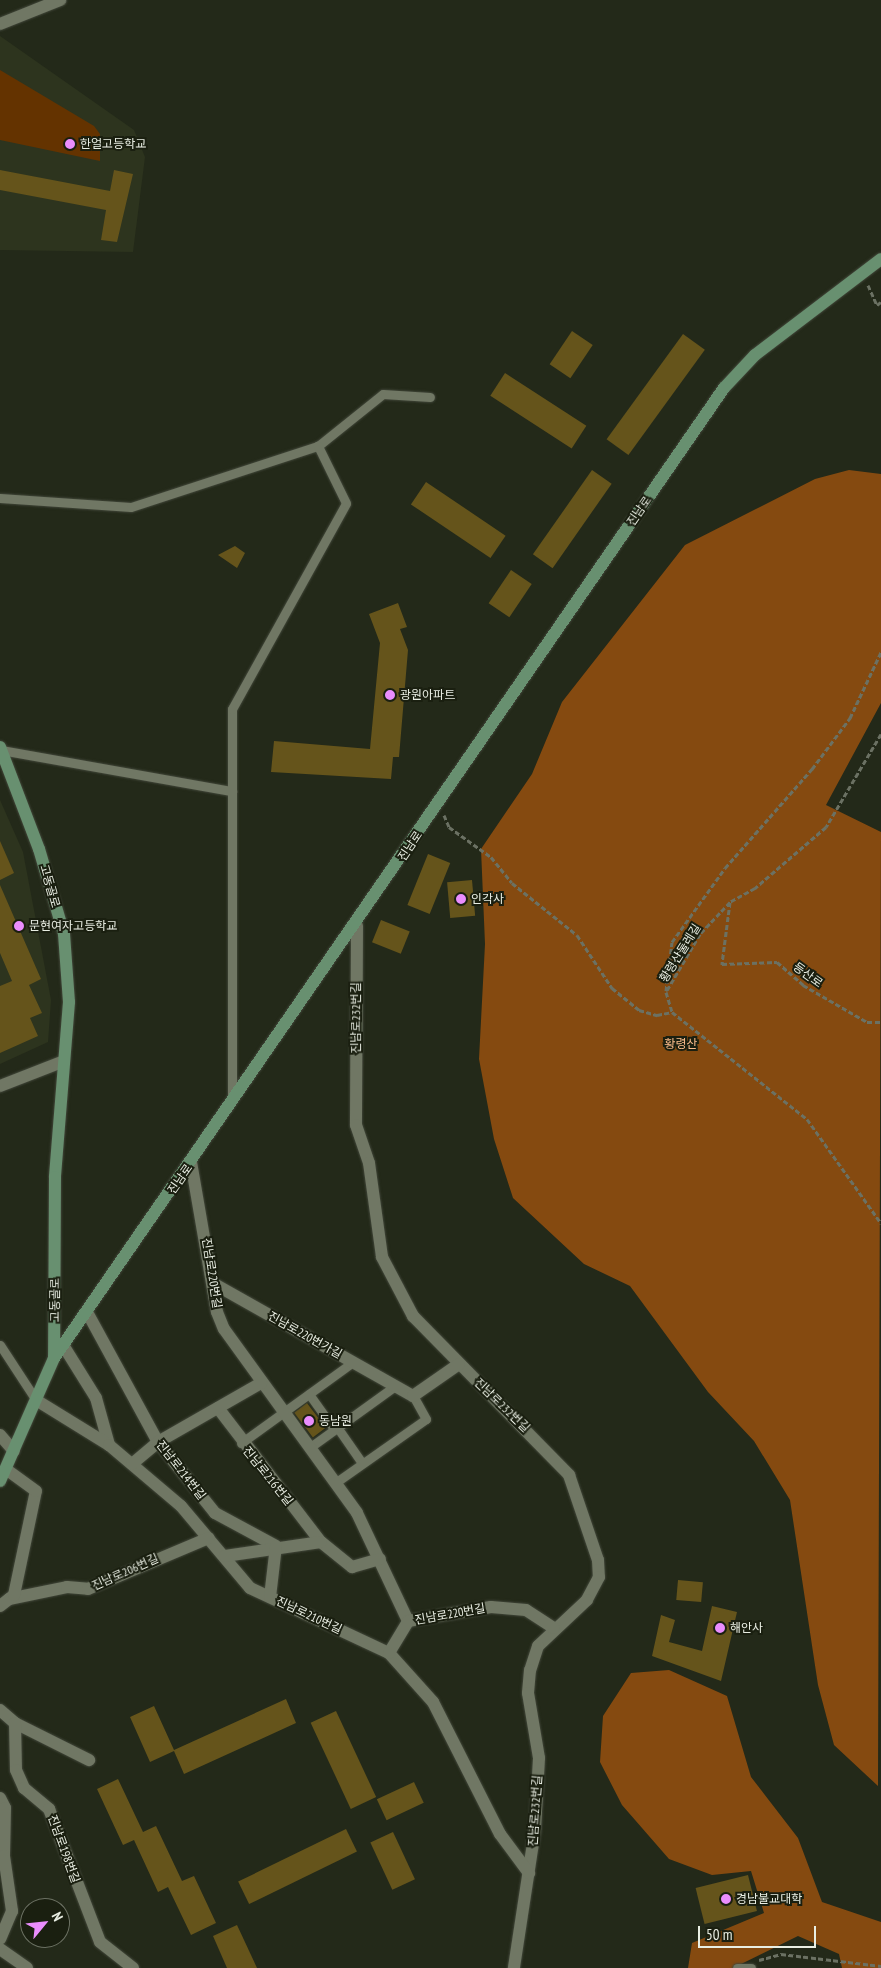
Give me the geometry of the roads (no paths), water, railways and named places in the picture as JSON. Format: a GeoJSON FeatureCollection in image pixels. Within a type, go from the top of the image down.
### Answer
{"type":"FeatureCollection","features":[{"type":"Feature","properties":{"kind":"main road","name":"진남로"},"geometry":{"type":"LineString","coordinates":[[3,1475],[54,1358],[357,926],[439,802],[724,388],[756,355],[863,275],[881,259]]}},
{"type":"Feature","properties":{"kind":"main road","name":"고동골로"},"geometry":{"type":"LineString","coordinates":[[1,748],[39,849],[64,934],[69,1002],[62,1062],[56,1177],[54,1358]]}},
{"type":"Feature","properties":{"kind":"street"},"geometry":{"type":"LineString","coordinates":[[0,24],[60,0]]}},
{"type":"Feature","properties":{"kind":"street","name":"진남로232번길"},"geometry":{"type":"LineString","coordinates":[[357,926],[356,1125],[369,1163],[382,1257],[413,1316],[459,1364],[555,1456],[578,1492],[598,1560],[599,1577],[576,1612],[554,1628],[538,1646],[530,1670],[528,1693],[538,1758],[529,1873],[514,1968]]}},
{"type":"Feature","properties":{"kind":"street"},"geometry":{"type":"LineString","coordinates":[[0,1086],[62,1062]]}},
{"type":"Feature","properties":{"kind":"street","name":"진남로220번길"},"geometry":{"type":"LineString","coordinates":[[191,1162],[216,1285],[217,1312],[224,1329],[261,1383],[335,1483],[380,1559],[408,1621],[491,1607],[526,1610],[554,1628]]}},
{"type":"Feature","properties":{"kind":"street","name":"진남로220번가길"},"geometry":{"type":"LineString","coordinates":[[216,1285],[413,1396]]}},
{"type":"Feature","properties":{"kind":"street","name":"진남로214번길"},"geometry":{"type":"LineString","coordinates":[[86,1312],[158,1442],[215,1513],[276,1546]]}},
{"type":"Feature","properties":{"kind":"street"},"geometry":{"type":"LineString","coordinates":[[63,1345],[96,1398],[109,1445]]}},
{"type":"Feature","properties":{"kind":"street"},"geometry":{"type":"LineString","coordinates":[[413,1396],[459,1364]]}},
{"type":"Feature","properties":{"kind":"street"},"geometry":{"type":"LineString","coordinates":[[132,1464],[158,1442],[261,1383]]}},
{"type":"Feature","properties":{"kind":"street","name":"진남로210번길"},"geometry":{"type":"LineString","coordinates":[[36,1400],[109,1445],[181,1506],[250,1588],[389,1653],[433,1702],[500,1834],[529,1873]]}},
{"type":"Feature","properties":{"kind":"street","name":"진남로216번길"},"geometry":{"type":"LineString","coordinates":[[218,1408],[241,1442],[321,1542],[352,1567],[380,1559]]}},
{"type":"Feature","properties":{"kind":"street"},"geometry":{"type":"LineString","coordinates":[[0,1435],[14,1451]]}},
{"type":"Feature","properties":{"kind":"street","name":"진남로206번길"},"geometry":{"type":"LineString","coordinates":[[3,1475],[36,1490],[32,1529],[14,1595],[5,1603]]}},
{"type":"Feature","properties":{"kind":"street","name":"진남로206번길"},"geometry":{"type":"LineString","coordinates":[[5,1603],[67,1587],[88,1589],[209,1538]]}},
{"type":"Feature","properties":{"kind":"street"},"geometry":{"type":"LineString","coordinates":[[225,1556],[276,1546],[321,1542]]}},
{"type":"Feature","properties":{"kind":"street"},"geometry":{"type":"LineString","coordinates":[[270,1597],[276,1546]]}},
{"type":"Feature","properties":{"kind":"street"},"geometry":{"type":"LineString","coordinates":[[389,1653],[408,1621]]}},
{"type":"Feature","properties":{"kind":"street"},"geometry":{"type":"LineString","coordinates":[[0,1710],[15,1723],[90,1760]]}},
{"type":"Feature","properties":{"kind":"street","name":"진남로198번길"},"geometry":{"type":"LineString","coordinates":[[15,1723],[16,1770],[24,1788],[49,1809],[100,1942],[133,1968]]}},
{"type":"Feature","properties":{"kind":"street"},"geometry":{"type":"LineString","coordinates":[[0,1798],[5,1808],[4,1856],[11,1879],[12,1911],[0,1938]]}},
{"type":"Feature","properties":{"kind":"street"},"geometry":{"type":"LineString","coordinates":[[0,1949],[27,1968]]}},
{"type":"Feature","properties":{"kind":"lane"},"geometry":{"type":"LineString","coordinates":[[0,498],[131,507],[318,446],[384,394],[430,397]]}},
{"type":"Feature","properties":{"kind":"lane"},"geometry":{"type":"LineString","coordinates":[[232,1103],[232,709],[346,504],[318,446]]}},
{"type":"Feature","properties":{"kind":"lane"},"geometry":{"type":"LineString","coordinates":[[1,748],[232,791]]}},
{"type":"Feature","properties":{"kind":"lane"},"geometry":{"type":"LineString","coordinates":[[0,1346],[36,1400]]}},
{"type":"Feature","properties":{"kind":"lane"},"geometry":{"type":"LineString","coordinates":[[241,1442],[353,1362]]}},
{"type":"Feature","properties":{"kind":"lane"},"geometry":{"type":"LineString","coordinates":[[309,1448],[395,1386]]}},
{"type":"Feature","properties":{"kind":"lane"},"geometry":{"type":"LineString","coordinates":[[309,1394],[362,1464]]}},
{"type":"Feature","properties":{"kind":"lane"},"geometry":{"type":"LineString","coordinates":[[335,1483],[426,1419],[413,1396]]}},
{"type":"Feature","properties":{"kind":"lane"},"geometry":{"type":"LineString","coordinates":[[736,1968],[748,1966]]}},
{"type":"Feature","properties":{"kind":"place","name":"한얼고등학교"},"geometry":{"type":"Point","coordinates":[70,144]}},
{"type":"Feature","properties":{"kind":"place","name":"광원아파트"},"geometry":{"type":"Point","coordinates":[390,695]}},
{"type":"Feature","properties":{"kind":"place","name":"인각사"},"geometry":{"type":"Point","coordinates":[461,899]}},
{"type":"Feature","properties":{"kind":"place","name":"문현여자고등학교"},"geometry":{"type":"Point","coordinates":[19,926]}},
{"type":"Feature","properties":{"kind":"place","name":"동남원"},"geometry":{"type":"Point","coordinates":[309,1421]}},
{"type":"Feature","properties":{"kind":"place","name":"해안사"},"geometry":{"type":"Point","coordinates":[720,1628]}},
{"type":"Feature","properties":{"kind":"place","name":"경남불교대학"},"geometry":{"type":"Point","coordinates":[726,1899]}},
{"type":"Feature","properties":{"kind":"park label","name":"황령산"},"geometry":{"type":"Point","coordinates":[681,1044]}}]}
